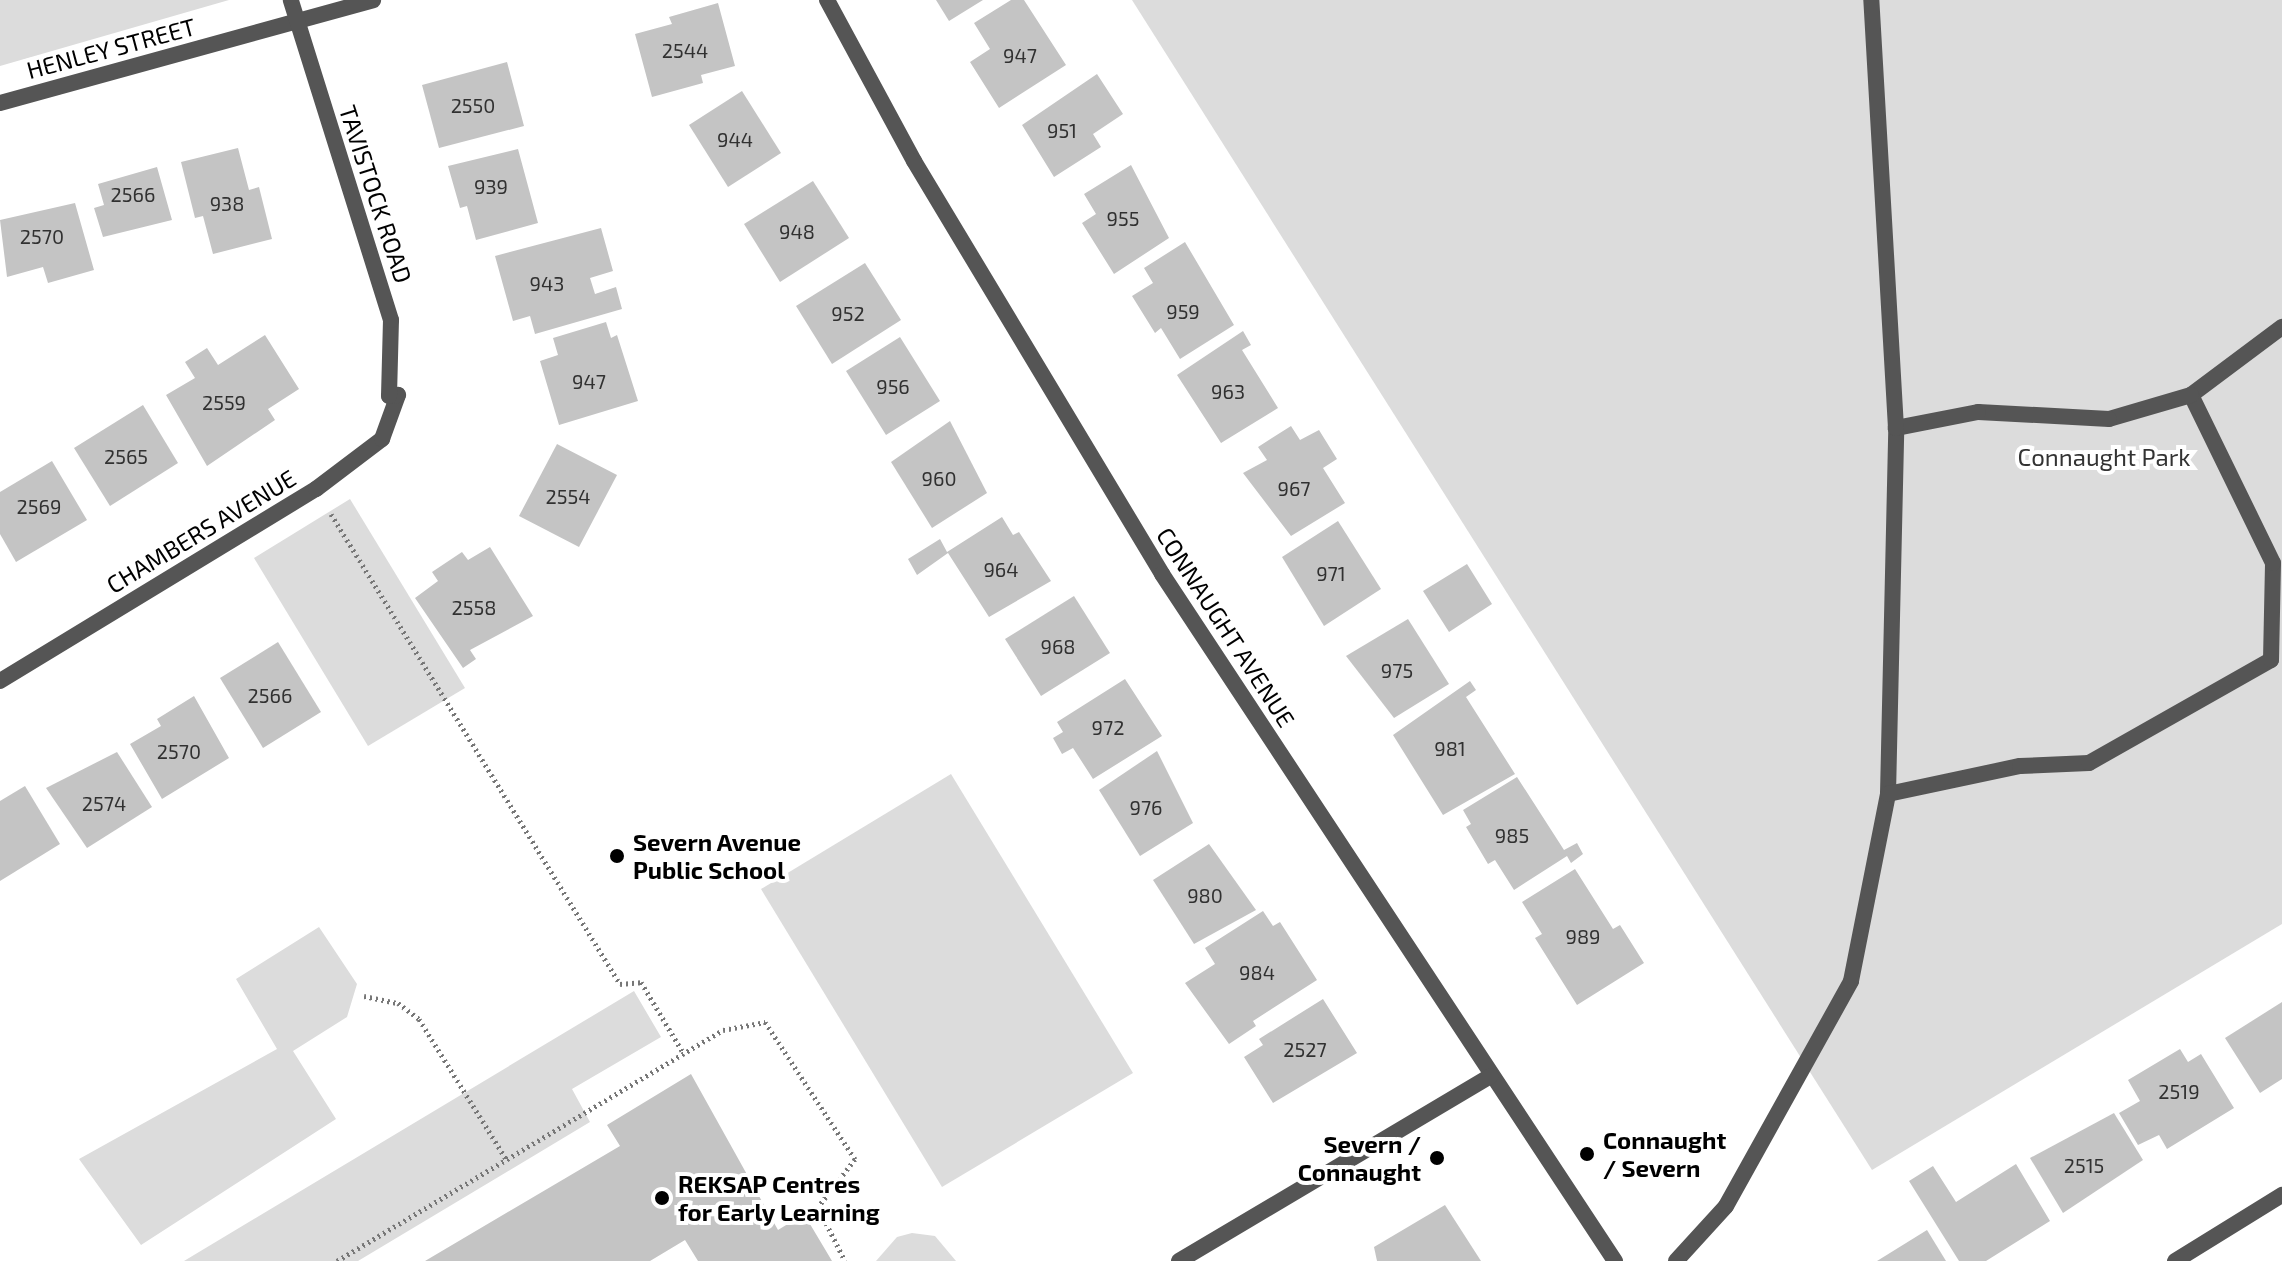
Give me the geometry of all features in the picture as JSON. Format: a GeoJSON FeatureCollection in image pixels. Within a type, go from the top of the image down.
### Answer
{"type":"FeatureCollection","features":[{"type":"Feature","properties":{"kind":"street","name":"TAVISTOCK ROAD"},"geometry":{"type":"LineString","coordinates":[[291,0],[391,320],[389,396],[398,395]]}},
{"type":"Feature","properties":{"kind":"street","name":"HENLEY STREET"},"geometry":{"type":"LineString","coordinates":[[0,103],[373,0]]}},
{"type":"Feature","properties":{"kind":"street","name":"CONNAUGHT AVENUE"},"geometry":{"type":"LineString","coordinates":[[827,0],[914,161],[1162,574],[1490,1076],[1615,1261]]}},
{"type":"Feature","properties":{"kind":"street"},"geometry":{"type":"LineString","coordinates":[[1676,1261],[1726,1206],[1851,981],[1888,794],[1896,428],[1871,0]]}},
{"type":"Feature","properties":{"kind":"street"},"geometry":{"type":"LineString","coordinates":[[1896,428],[1978,412],[2109,419],[2191,395],[2282,327]]}},
{"type":"Feature","properties":{"kind":"street","name":"CHAMBERS AVENUE"},"geometry":{"type":"LineString","coordinates":[[0,681],[316,489],[382,439],[398,395]]}},
{"type":"Feature","properties":{"kind":"street"},"geometry":{"type":"LineString","coordinates":[[1888,794],[2020,766],[2089,763],[2271,660],[2273,563],[2191,395]]}},
{"type":"Feature","properties":{"kind":"street"},"geometry":{"type":"LineString","coordinates":[[1179,1261],[1490,1076]]}},
{"type":"Feature","properties":{"kind":"street"},"geometry":{"type":"LineString","coordinates":[[2176,1261],[2282,1195]]}},
{"type":"Feature","properties":{"kind":"path"},"geometry":{"type":"LineString","coordinates":[[316,489],[620,984],[641,982],[684,1054]]}},
{"type":"Feature","properties":{"kind":"path"},"geometry":{"type":"LineString","coordinates":[[364,996],[398,1003],[419,1019],[506,1159]]}},
{"type":"Feature","properties":{"kind":"path"},"geometry":{"type":"LineString","coordinates":[[337,1261],[723,1030],[765,1022],[855,1159],[818,1207],[845,1261]]}},
{"type":"Feature","properties":{"kind":"green space"},"geometry":{"type":"Polygon","coordinates":[[[0,0],[229,0],[0,66],[0,0]]]}},
{"type":"Feature","properties":{"kind":"green space","name":"Connaught Park"},"geometry":{"type":"Polygon","coordinates":[[[1132,0],[2282,0],[2282,924],[1872,1170],[1132,0]]]}},
{"type":"Feature","properties":{"kind":"green space"},"geometry":{"type":"Polygon","coordinates":[[[350,499],[465,688],[368,746],[254,558],[350,499]]]}},
{"type":"Feature","properties":{"kind":"green space"},"geometry":{"type":"Polygon","coordinates":[[[951,774],[1133,1073],[942,1187],[761,889],[951,774]]]}},
{"type":"Feature","properties":{"kind":"green space"},"geometry":{"type":"Polygon","coordinates":[[[319,927],[357,984],[347,1017],[293,1051],[336,1119],[141,1245],[79,1159],[277,1049],[236,979],[319,927]]]}},
{"type":"Feature","properties":{"kind":"green space"},"geometry":{"type":"Polygon","coordinates":[[[634,991],[661,1037],[572,1089],[590,1122],[358,1261],[184,1261],[634,991]]]}},
{"type":"Feature","properties":{"kind":"green space"},"geometry":{"type":"Polygon","coordinates":[[[912,1233],[935,1236],[956,1261],[876,1261],[897,1237],[912,1233]]]}},
{"type":"Feature","properties":{"kind":"building"},"geometry":{"type":"Polygon","coordinates":[[[936,0],[983,0],[949,21],[936,0]]]}},
{"type":"Feature","properties":{"kind":"building"},"geometry":{"type":"Polygon","coordinates":[[[1011,0],[1024,0],[1066,65],[999,108],[970,62],[990,49],[974,23],[1011,0]]]}},
{"type":"Feature","properties":{"kind":"building"},"geometry":{"type":"Polygon","coordinates":[[[718,3],[735,66],[701,75],[703,83],[652,97],[635,34],[672,24],[669,17],[718,3]]]}},
{"type":"Feature","properties":{"kind":"building"},"geometry":{"type":"Polygon","coordinates":[[[507,62],[524,126],[439,148],[422,85],[507,62]]]}},
{"type":"Feature","properties":{"kind":"building"},"geometry":{"type":"Polygon","coordinates":[[[1097,74],[1123,114],[1093,134],[1101,147],[1054,177],[1022,125],[1097,74]]]}},
{"type":"Feature","properties":{"kind":"building"},"geometry":{"type":"Polygon","coordinates":[[[742,91],[781,153],[728,187],[689,125],[742,91]]]}},
{"type":"Feature","properties":{"kind":"building"},"geometry":{"type":"Polygon","coordinates":[[[238,148],[249,190],[259,187],[272,239],[213,254],[203,216],[195,218],[181,162],[238,148]]]}},
{"type":"Feature","properties":{"kind":"building"},"geometry":{"type":"Polygon","coordinates":[[[518,149],[538,223],[476,240],[467,206],[460,208],[448,166],[518,149]]]}},
{"type":"Feature","properties":{"kind":"building"},"geometry":{"type":"Polygon","coordinates":[[[1131,165],[1169,238],[1114,274],[1082,223],[1096,214],[1084,194],[1131,165]]]}},
{"type":"Feature","properties":{"kind":"building"},"geometry":{"type":"Polygon","coordinates":[[[157,167],[172,220],[103,237],[94,208],[104,205],[98,184],[157,167]]]}},
{"type":"Feature","properties":{"kind":"building"},"geometry":{"type":"Polygon","coordinates":[[[813,181],[849,238],[780,282],[744,224],[813,181]]]}},
{"type":"Feature","properties":{"kind":"building"},"geometry":{"type":"Polygon","coordinates":[[[75,203],[94,270],[48,283],[43,267],[7,277],[0,220],[75,203]]]}},
{"type":"Feature","properties":{"kind":"building"},"geometry":{"type":"Polygon","coordinates":[[[601,228],[613,271],[590,278],[595,294],[616,287],[622,309],[535,334],[530,316],[513,321],[495,256],[601,228]]]}},
{"type":"Feature","properties":{"kind":"building"},"geometry":{"type":"Polygon","coordinates":[[[1185,242],[1234,325],[1180,359],[1161,328],[1155,333],[1132,296],[1153,283],[1144,268],[1185,242]]]}},
{"type":"Feature","properties":{"kind":"building"},"geometry":{"type":"Polygon","coordinates":[[[865,263],[901,320],[832,364],[796,306],[865,263]]]}},
{"type":"Feature","properties":{"kind":"building"},"geometry":{"type":"Polygon","coordinates":[[[606,322],[611,338],[617,335],[638,401],[559,425],[540,361],[558,355],[553,338],[606,322]]]}},
{"type":"Feature","properties":{"kind":"building"},"geometry":{"type":"Polygon","coordinates":[[[1243,331],[1251,345],[1242,350],[1278,408],[1221,443],[1177,375],[1243,331]]]}},
{"type":"Feature","properties":{"kind":"building"},"geometry":{"type":"Polygon","coordinates":[[[265,335],[299,389],[268,409],[275,420],[207,466],[166,395],[195,378],[185,362],[207,348],[218,365],[265,335]]]}},
{"type":"Feature","properties":{"kind":"building"},"geometry":{"type":"Polygon","coordinates":[[[900,337],[940,401],[886,435],[846,371],[900,337]]]}},
{"type":"Feature","properties":{"kind":"building"},"geometry":{"type":"Polygon","coordinates":[[[143,405],[178,463],[110,506],[74,448],[143,405]]]}},
{"type":"Feature","properties":{"kind":"building"},"geometry":{"type":"Polygon","coordinates":[[[950,421],[987,493],[932,528],[891,462],[950,421]]]}},
{"type":"Feature","properties":{"kind":"building"},"geometry":{"type":"Polygon","coordinates":[[[1291,426],[1300,440],[1319,430],[1337,459],[1323,468],[1345,503],[1291,536],[1243,473],[1267,460],[1258,447],[1291,426]]]}},
{"type":"Feature","properties":{"kind":"building"},"geometry":{"type":"Polygon","coordinates":[[[557,444],[617,475],[579,547],[519,516],[557,444]]]}},
{"type":"Feature","properties":{"kind":"building"},"geometry":{"type":"Polygon","coordinates":[[[52,461],[87,520],[16,562],[0,534],[0,492],[52,461]]]}},
{"type":"Feature","properties":{"kind":"building"},"geometry":{"type":"Polygon","coordinates":[[[1002,517],[1013,535],[1019,532],[1051,581],[989,617],[948,553],[917,575],[908,559],[940,539],[947,552],[1002,517]]]}},
{"type":"Feature","properties":{"kind":"building"},"geometry":{"type":"Polygon","coordinates":[[[1338,521],[1381,589],[1324,626],[1282,557],[1338,521]]]}},
{"type":"Feature","properties":{"kind":"building"},"geometry":{"type":"Polygon","coordinates":[[[490,547],[533,616],[470,650],[476,659],[463,668],[415,598],[438,581],[432,572],[462,552],[468,560],[490,547]]]}},
{"type":"Feature","properties":{"kind":"building"},"geometry":{"type":"Polygon","coordinates":[[[1467,564],[1492,604],[1449,632],[1423,591],[1467,564]]]}},
{"type":"Feature","properties":{"kind":"building"},"geometry":{"type":"Polygon","coordinates":[[[1074,596],[1110,653],[1041,696],[1005,639],[1074,596]]]}},
{"type":"Feature","properties":{"kind":"building"},"geometry":{"type":"Polygon","coordinates":[[[1408,619],[1449,684],[1394,718],[1346,656],[1408,619]]]}},
{"type":"Feature","properties":{"kind":"building"},"geometry":{"type":"Polygon","coordinates":[[[278,642],[321,712],[263,748],[220,678],[278,642]]]}},
{"type":"Feature","properties":{"kind":"building"},"geometry":{"type":"Polygon","coordinates":[[[1125,679],[1162,736],[1093,779],[1073,748],[1062,754],[1053,738],[1063,732],[1057,722],[1125,679]]]}},
{"type":"Feature","properties":{"kind":"building"},"geometry":{"type":"Polygon","coordinates":[[[1470,681],[1476,690],[1466,697],[1515,774],[1443,815],[1393,735],[1470,681]]]}},
{"type":"Feature","properties":{"kind":"building"},"geometry":{"type":"Polygon","coordinates":[[[194,696],[229,758],[162,799],[130,744],[161,726],[157,719],[194,696]]]}},
{"type":"Feature","properties":{"kind":"building"},"geometry":{"type":"Polygon","coordinates":[[[1157,751],[1193,823],[1140,856],[1099,790],[1157,751]]]}},
{"type":"Feature","properties":{"kind":"building"},"geometry":{"type":"Polygon","coordinates":[[[117,752],[152,807],[87,848],[46,788],[117,752]]]}},
{"type":"Feature","properties":{"kind":"building"},"geometry":{"type":"Polygon","coordinates":[[[1517,777],[1564,850],[1577,843],[1583,854],[1571,863],[1567,856],[1514,890],[1495,860],[1488,864],[1466,827],[1471,824],[1463,810],[1517,777]]]}},
{"type":"Feature","properties":{"kind":"building"},"geometry":{"type":"Polygon","coordinates":[[[25,786],[60,844],[0,881],[0,801],[25,786]]]}},
{"type":"Feature","properties":{"kind":"building"},"geometry":{"type":"Polygon","coordinates":[[[1209,844],[1256,910],[1194,944],[1153,880],[1209,844]]]}},
{"type":"Feature","properties":{"kind":"building"},"geometry":{"type":"Polygon","coordinates":[[[1575,869],[1613,929],[1620,925],[1644,963],[1577,1005],[1535,938],[1542,934],[1522,902],[1575,869]]]}},
{"type":"Feature","properties":{"kind":"building"},"geometry":{"type":"Polygon","coordinates":[[[1263,911],[1273,926],[1280,922],[1317,980],[1253,1021],[1256,1026],[1229,1044],[1185,983],[1215,964],[1205,948],[1263,911]]]}},
{"type":"Feature","properties":{"kind":"building"},"geometry":{"type":"Polygon","coordinates":[[[1323,999],[1357,1053],[1273,1103],[1244,1057],[1263,1045],[1259,1039],[1323,999]]]}},
{"type":"Feature","properties":{"kind":"building"},"geometry":{"type":"Polygon","coordinates":[[[2282,1002],[2282,1079],[2260,1093],[2225,1038],[2282,1002]]]}},
{"type":"Feature","properties":{"kind":"building"},"geometry":{"type":"Polygon","coordinates":[[[2180,1049],[2188,1062],[2201,1054],[2234,1108],[2167,1149],[2159,1135],[2138,1145],[2119,1113],[2140,1101],[2128,1080],[2180,1049]]]}},
{"type":"Feature","properties":{"kind":"building"},"geometry":{"type":"Polygon","coordinates":[[[691,1074],[778,1230],[804,1214],[832,1261],[698,1261],[685,1240],[650,1261],[425,1261],[620,1146],[607,1125],[691,1074]]]}},
{"type":"Feature","properties":{"kind":"building"},"geometry":{"type":"Polygon","coordinates":[[[2114,1113],[2143,1160],[2063,1213],[2030,1158],[2114,1113]]]}},
{"type":"Feature","properties":{"kind":"building"},"geometry":{"type":"Polygon","coordinates":[[[2016,1164],[2050,1221],[1986,1261],[1959,1261],[1909,1181],[1933,1166],[1956,1202],[2016,1164]]]}},
{"type":"Feature","properties":{"kind":"building"},"geometry":{"type":"Polygon","coordinates":[[[1445,1205],[1481,1261],[1377,1261],[1374,1247],[1445,1205]]]}},
{"type":"Feature","properties":{"kind":"building"},"geometry":{"type":"Polygon","coordinates":[[[1927,1230],[1946,1261],[1877,1261],[1927,1230]]]}},
{"type":"Feature","properties":{"kind":"place","name":"Severn Avenue Public School"},"geometry":{"type":"Point","coordinates":[617,856]}},
{"type":"Feature","properties":{"kind":"place","name":"Connaught / Severn"},"geometry":{"type":"Point","coordinates":[1587,1154]}},
{"type":"Feature","properties":{"kind":"place","name":"Severn / Connaught"},"geometry":{"type":"Point","coordinates":[1437,1158]}},
{"type":"Feature","properties":{"kind":"place","name":"REKSAP Centres for Early Learning"},"geometry":{"type":"Point","coordinates":[662,1198]}}]}
